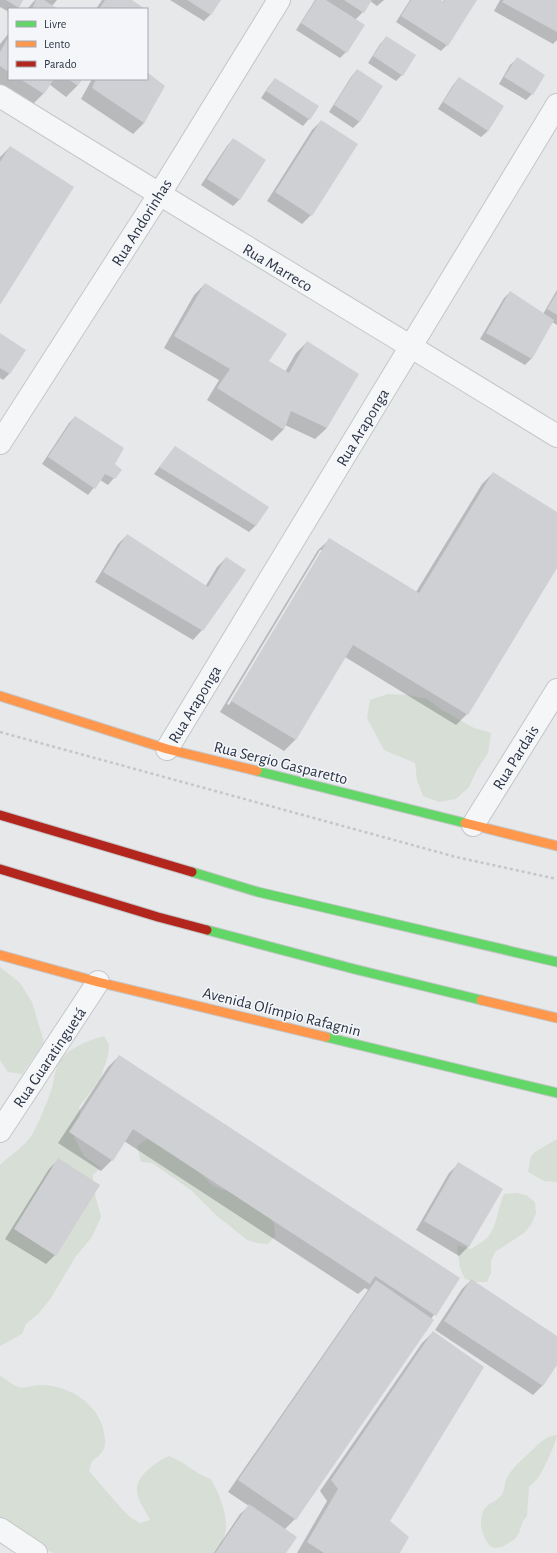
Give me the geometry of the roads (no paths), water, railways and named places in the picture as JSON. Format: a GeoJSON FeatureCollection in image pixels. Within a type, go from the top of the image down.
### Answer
{"type":"FeatureCollection","features":[{"type":"Feature","properties":{"kind":"main road","name":"Rua Sergio Gasparetto"},"geometry":{"type":"LineString","coordinates":[[0,696],[167,749],[557,846]]}},
{"type":"Feature","properties":{"kind":"main road"},"geometry":{"type":"LineString","coordinates":[[0,815],[258,892],[557,962]]}},
{"type":"Feature","properties":{"kind":"main road"},"geometry":{"type":"LineString","coordinates":[[0,869],[158,917],[354,969],[557,1018]]}},
{"type":"Feature","properties":{"kind":"main road","name":"Avenida Olímpio Rafagnin"},"geometry":{"type":"LineString","coordinates":[[0,955],[98,982],[557,1093]]}},
{"type":"Feature","properties":{"kind":"street","name":"Rua Andorinhas"},"geometry":{"type":"LineString","coordinates":[[0,442],[159,195],[279,0]]}},
{"type":"Feature","properties":{"kind":"street","name":"Rua Marreco"},"geometry":{"type":"LineString","coordinates":[[0,96],[159,195],[411,346],[557,436]]}},
{"type":"Feature","properties":{"kind":"street","name":"Rua Araponga"},"geometry":{"type":"LineString","coordinates":[[167,749],[557,105]]}},
{"type":"Feature","properties":{"kind":"street","name":"Rua Pardais"},"geometry":{"type":"LineString","coordinates":[[472,825],[557,690]]}},
{"type":"Feature","properties":{"kind":"street","name":"Rua Guaratinguetá"},"geometry":{"type":"LineString","coordinates":[[0,1131],[98,982]]}},
{"type":"Feature","properties":{"kind":"street"},"geometry":{"type":"LineString","coordinates":[[0,1529],[36,1553]]}}]}
